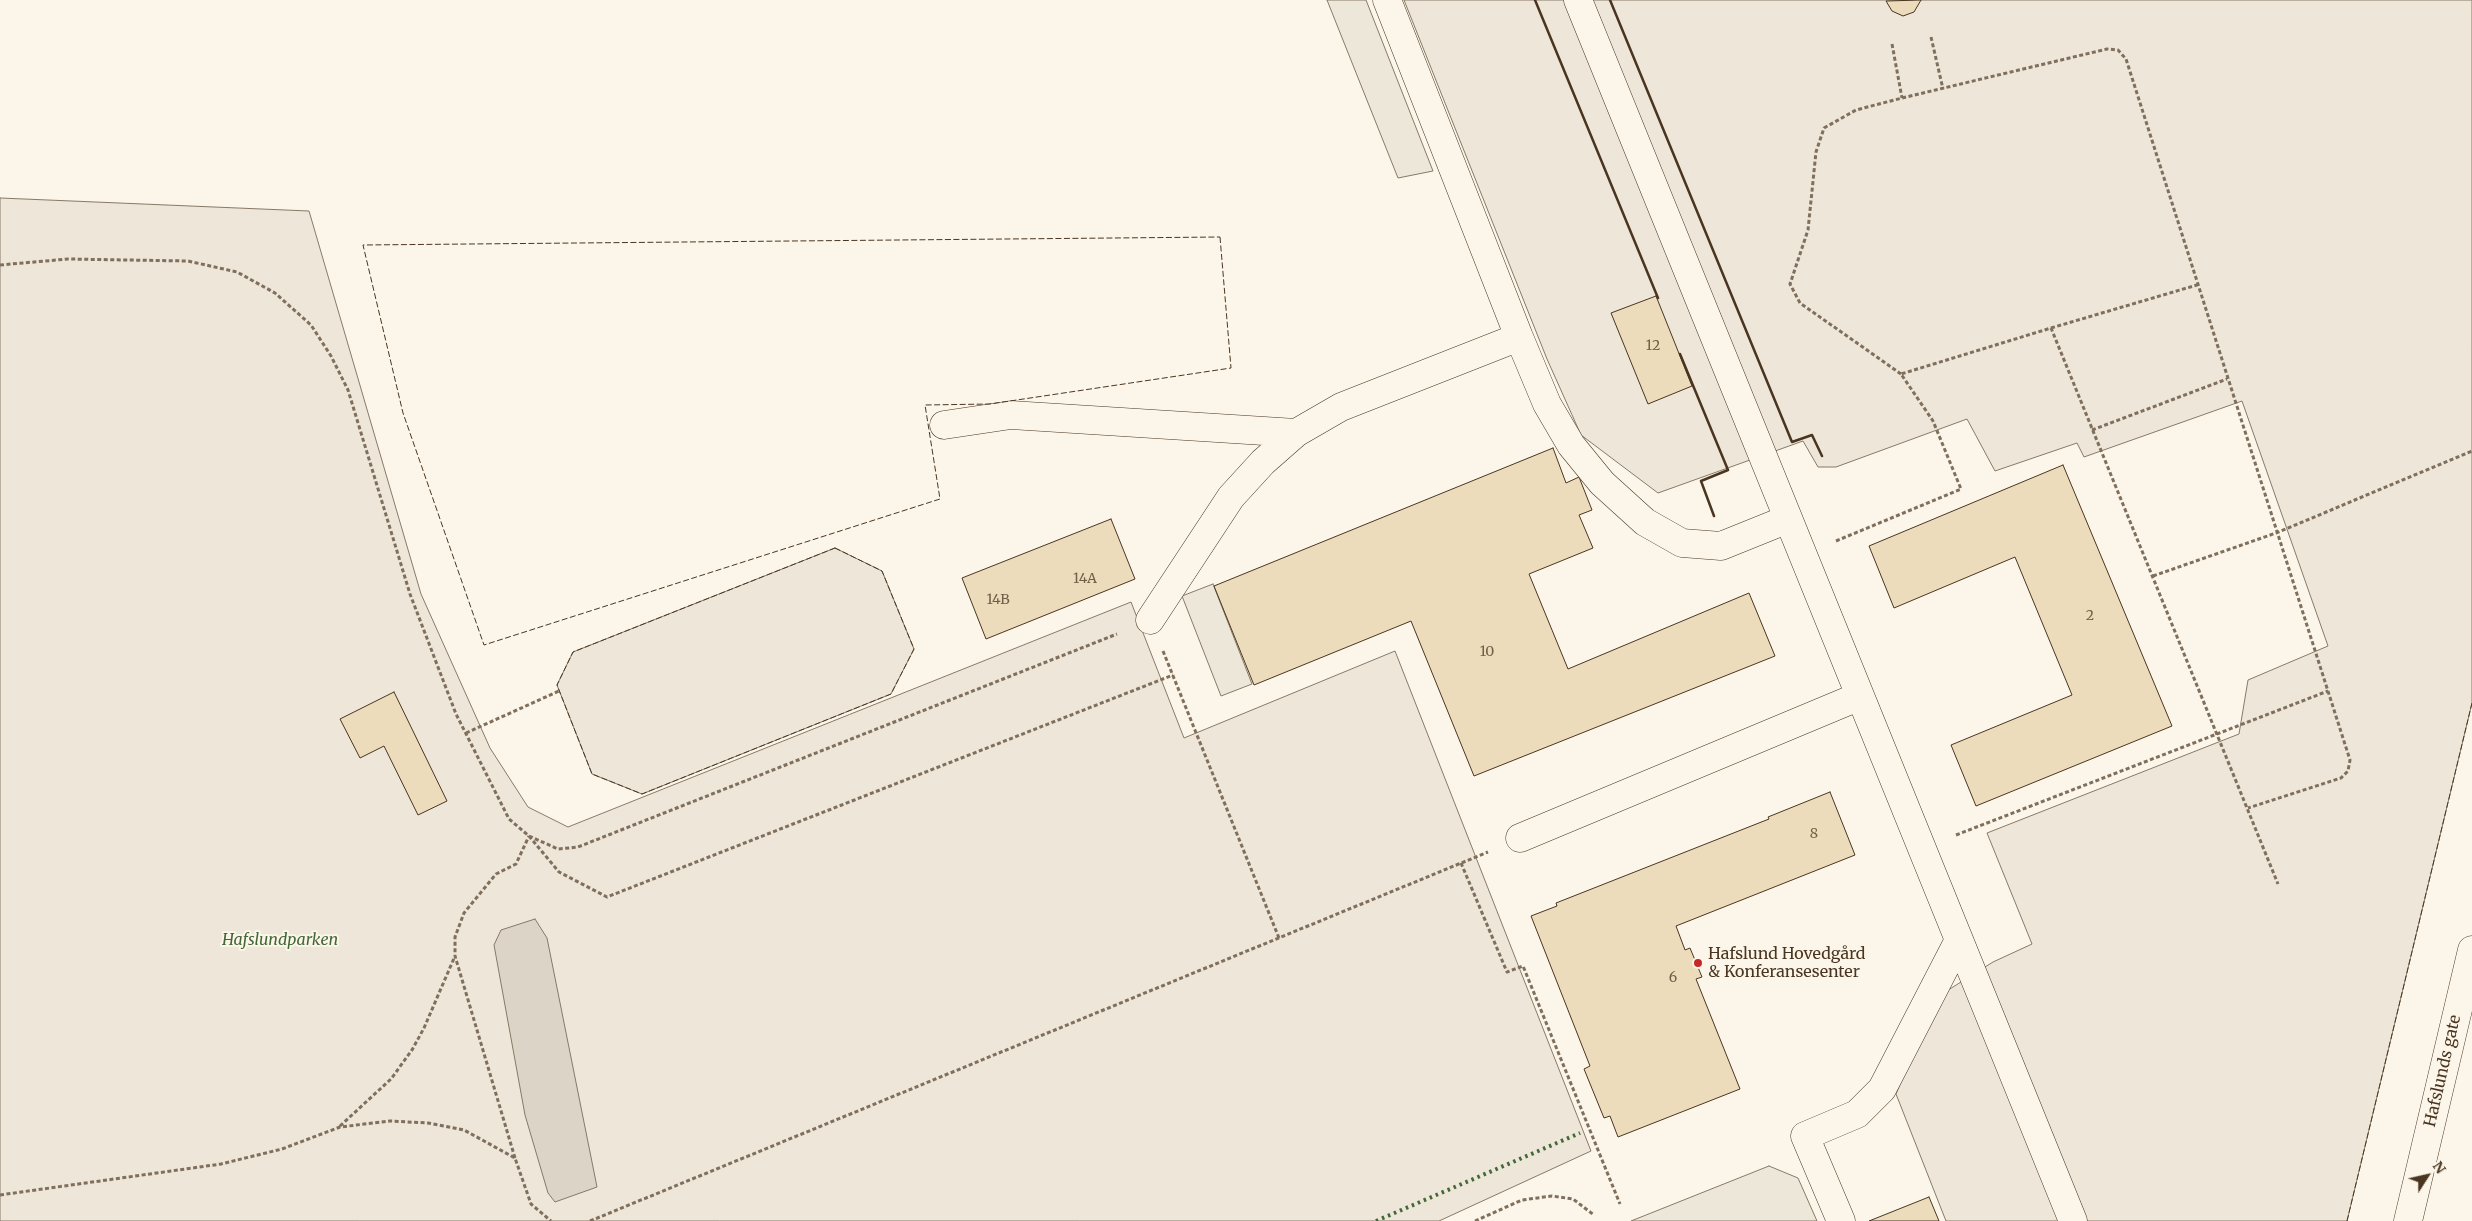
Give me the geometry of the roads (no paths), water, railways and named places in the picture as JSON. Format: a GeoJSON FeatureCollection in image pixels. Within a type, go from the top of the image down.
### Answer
{"type":"FeatureCollection","features":[{"type":"Feature","properties":{"kind":"main road"},"geometry":{"type":"LineString","coordinates":[[1386,0],[1519,337],[1547,404],[1571,445],[1602,483],[1645,522],[1682,543],[1721,546],[1788,519]]}},
{"type":"Feature","properties":{"kind":"main road"},"geometry":{"type":"LineString","coordinates":[[1578,0],[2073,1221]]}},
{"type":"Feature","properties":{"kind":"main road"},"geometry":{"type":"LineString","coordinates":[[1150,620],[1230,498],[1263,462],[1296,433],[1341,407],[1519,337]]}},
{"type":"Feature","properties":{"kind":"main road"},"geometry":{"type":"LineString","coordinates":[[944,425],[1011,415],[1296,433]]}},
{"type":"Feature","properties":{"kind":"main road"},"geometry":{"type":"LineString","coordinates":[[1520,838],[1860,696]]}},
{"type":"Feature","properties":{"kind":"main road"},"geometry":{"type":"LineString","coordinates":[[1841,1221],[1805,1136],[1857,1114],[1882,1090],[1959,940]]}},
{"type":"Feature","properties":{"kind":"main road","name":"Hafslunds gate"},"geometry":{"type":"LineString","coordinates":[[2408,1221],[2472,950]]}},
{"type":"Feature","properties":{"kind":"place","name":"Hafslund Hovedgård & Konferansesenter"},"geometry":{"type":"Point","coordinates":[1698,963]}},
{"type":"Feature","properties":{"kind":"park label","name":"Hafslundparken"},"geometry":{"type":"Point","coordinates":[280,940]}}]}
